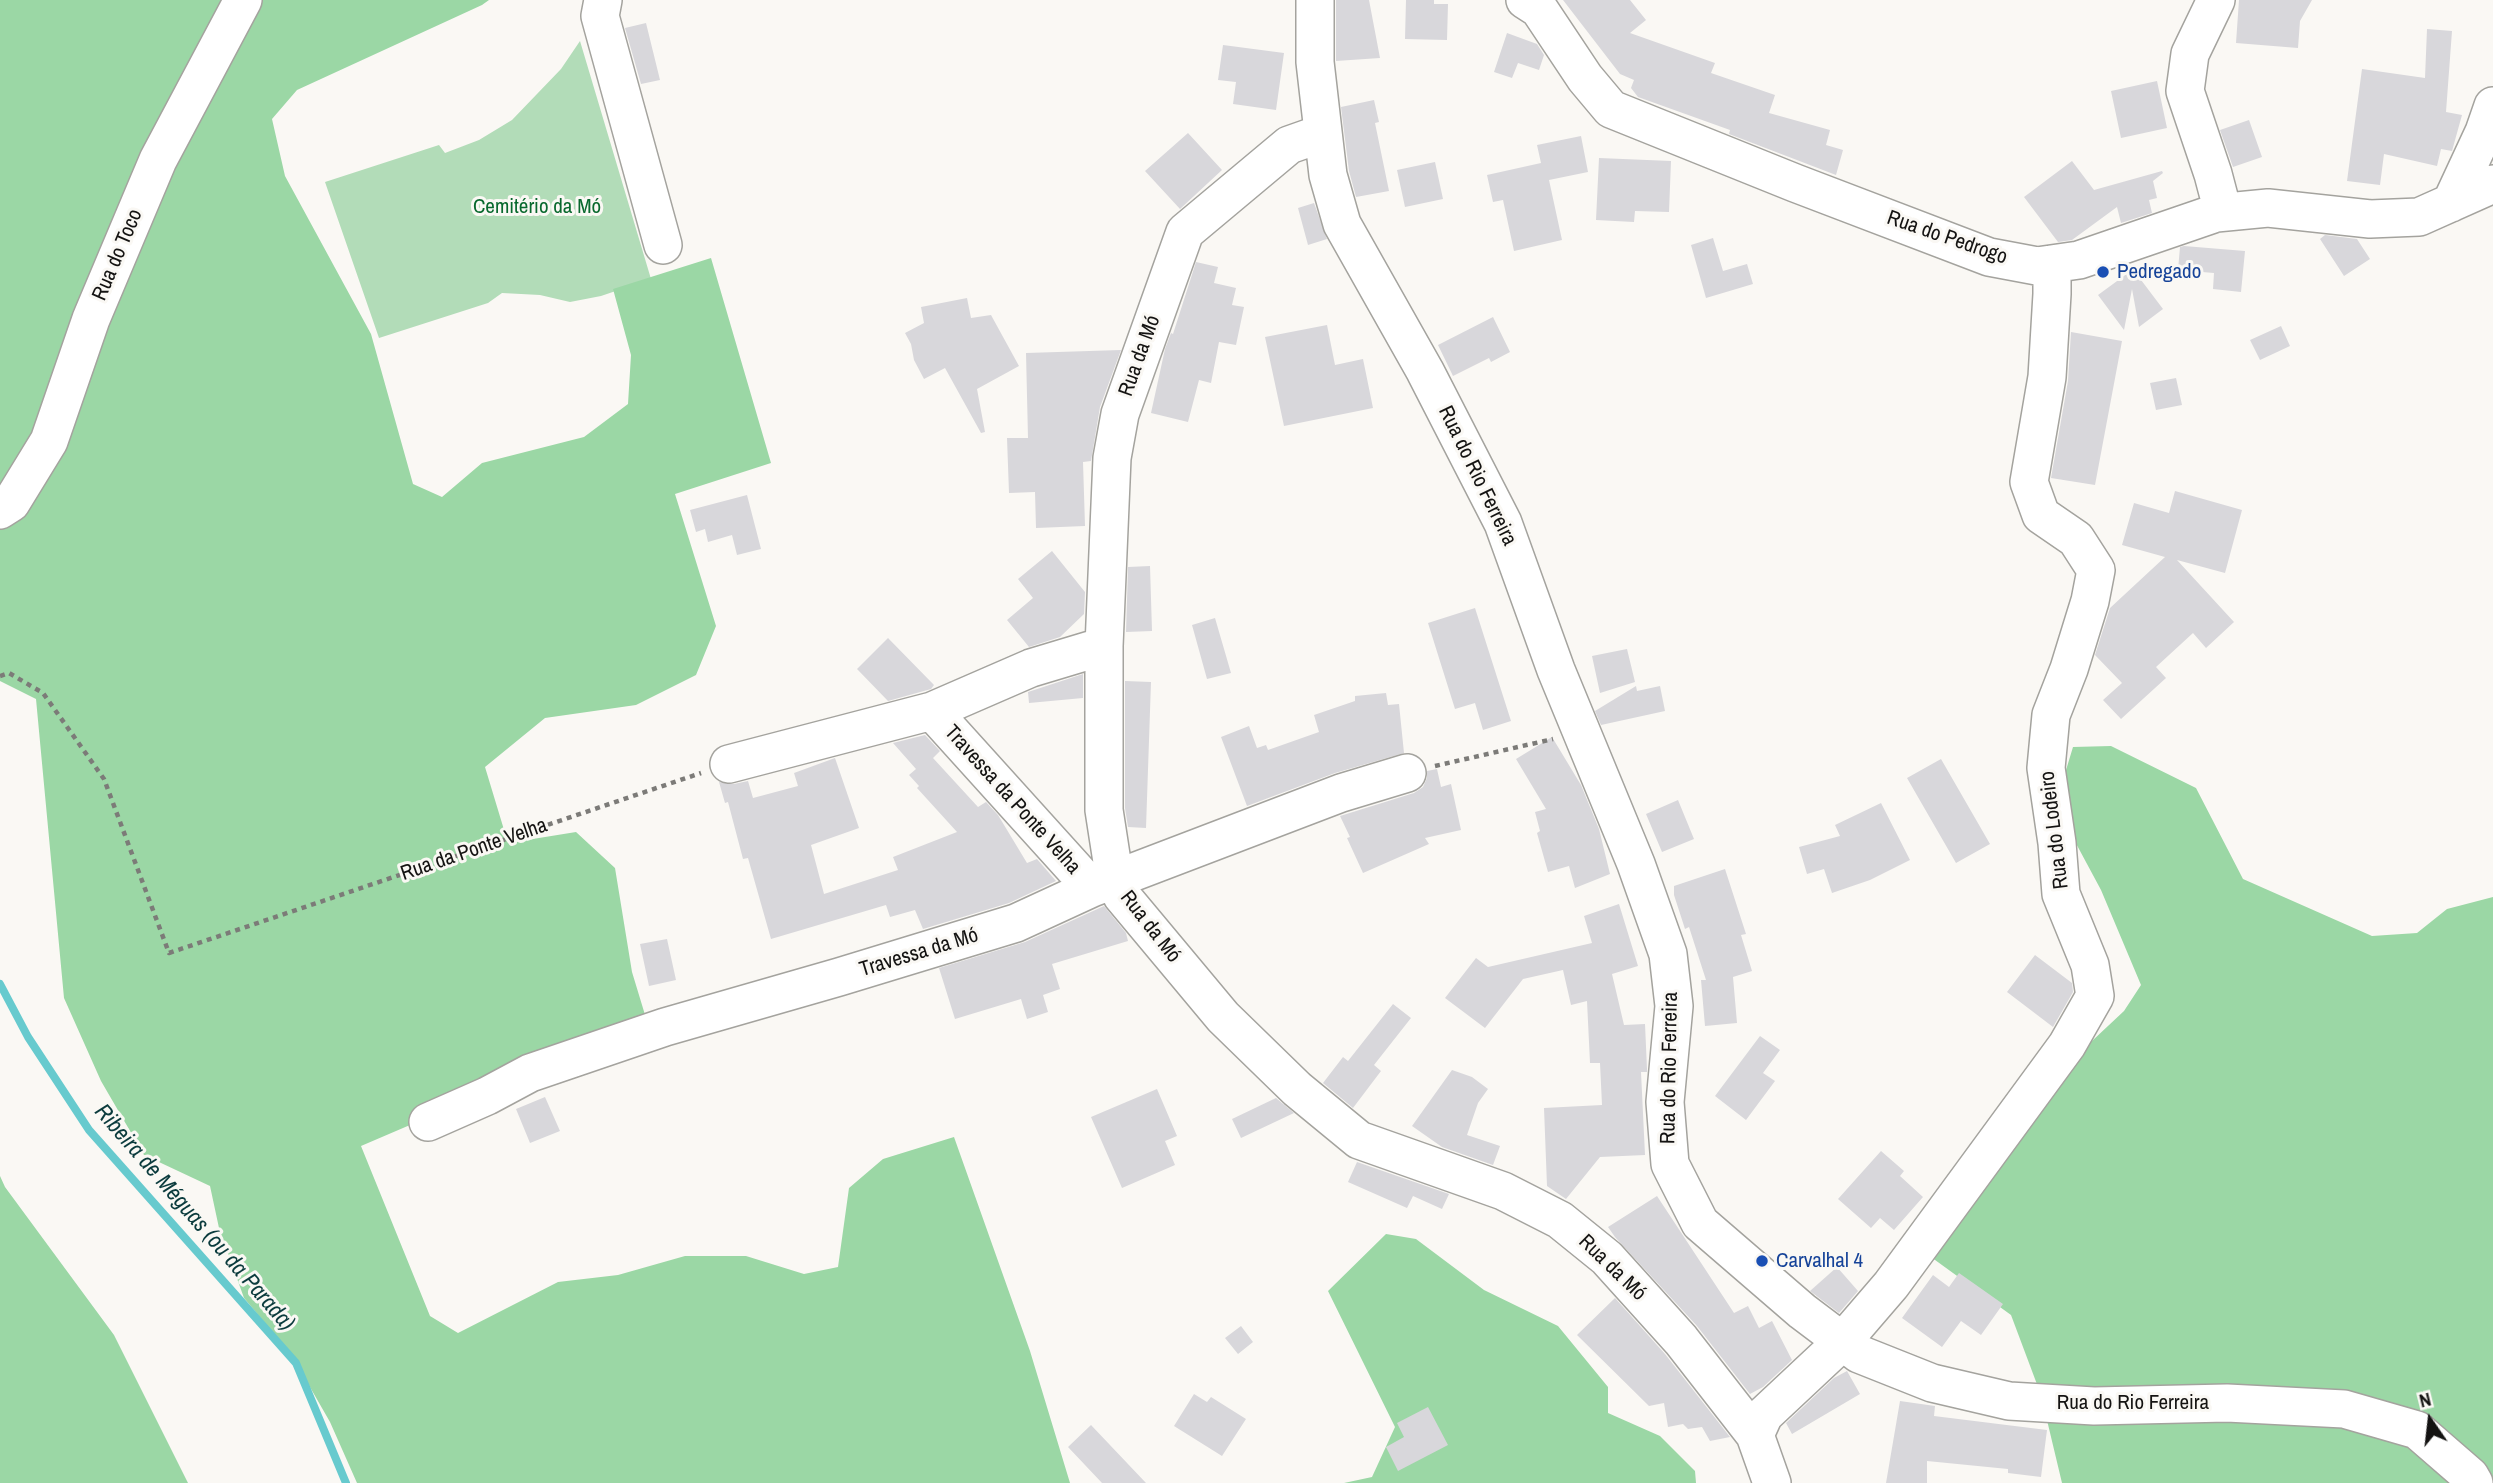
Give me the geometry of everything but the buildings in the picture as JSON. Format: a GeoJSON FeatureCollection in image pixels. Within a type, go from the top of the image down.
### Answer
{"type":"FeatureCollection","features":[{"type":"Feature","properties":{"kind":"street","name":"Rua do Toco"},"geometry":{"type":"LineString","coordinates":[[0,510],[11,503],[49,441],[91,319],[158,160],[243,0]]}},
{"type":"Feature","properties":{"kind":"street"},"geometry":{"type":"LineString","coordinates":[[603,0],[600,16],[663,245]]}},
{"type":"Feature","properties":{"kind":"street","name":"Rua do Rio Ferreira"},"geometry":{"type":"LineString","coordinates":[[1315,0],[1315,62],[1328,175],[1342,224],[1425,371],[1503,523],[1556,670],[1636,864],[1668,954],[1674,1006],[1665,1102],[1670,1164],[1700,1223],[1802,1311],[1859,1354],[1932,1383],[2008,1401],[2094,1406],[2227,1403],[2344,1409],[2417,1430],[2470,1476],[2474,1483]]}},
{"type":"Feature","properties":{"kind":"street","name":"Rua do Pedrogo"},"geometry":{"type":"LineString","coordinates":[[1525,0],[1539,9],[1585,78],[1611,109],[1989,257],[2037,266],[2078,260],[2223,212],[2268,208],[2370,219],[2419,217],[2493,184]]}},
{"type":"Feature","properties":{"kind":"street"},"geometry":{"type":"LineString","coordinates":[[2216,0],[2190,54],[2185,91],[2206,149],[2223,212]]}},
{"type":"Feature","properties":{"kind":"street"},"geometry":{"type":"LineString","coordinates":[[2451,203],[2493,106]]}},
{"type":"Feature","properties":{"kind":"street","name":"Rua da Mó"},"geometry":{"type":"LineString","coordinates":[[1323,133],[1289,145],[1185,232],[1120,414],[1112,458],[1104,646],[1104,884],[1122,896],[1223,1017],[1297,1089],[1359,1140],[1503,1191],[1560,1220],[1607,1258],[1663,1319],[1755,1435],[1772,1483]]}},
{"type":"Feature","properties":{"kind":"street","name":"Rua do Lodeiro"},"geometry":{"type":"LineString","coordinates":[[1842,1342],[1891,1285],[1970,1178],[2067,1045],[2095,996],[2090,965],[2061,894],[2046,768],[2051,715],[2069,669],[2090,601],[2096,569],[2076,539],[2042,515],[2029,482],[2047,377],[2052,264]]}},
{"type":"Feature","properties":{"kind":"street"},"geometry":{"type":"LineString","coordinates":[[729,764],[932,711],[1031,668],[1104,646]]}},
{"type":"Feature","properties":{"kind":"street","name":"Travessa da Ponte Velha"},"geometry":{"type":"LineString","coordinates":[[932,711],[1104,884]]}},
{"type":"Feature","properties":{"kind":"street","name":"Travessa da Mó"},"geometry":{"type":"LineString","coordinates":[[428,1122],[542,1069],[665,1027],[1016,923],[1104,884],[1341,793],[1407,773]]}},
{"type":"Feature","properties":{"kind":"street"},"geometry":{"type":"LineString","coordinates":[[1755,1435],[1764,1415],[1842,1342]]}},
{"type":"Feature","properties":{"kind":"path","name":"Rua da Ponte Velha"},"geometry":{"type":"LineString","coordinates":[[0,676],[9,673],[43,693],[104,779],[169,953],[729,764]]}},
{"type":"Feature","properties":{"kind":"path"},"geometry":{"type":"LineString","coordinates":[[1407,773],[1581,733]]}},
{"type":"Feature","properties":{"kind":"green space"},"geometry":{"type":"Polygon","coordinates":[[[0,0],[489,0],[297,90],[272,119],[285,176],[371,334],[413,484],[442,497],[482,463],[584,437],[628,404],[631,355],[613,289],[711,258],[771,463],[675,494],[716,626],[696,675],[636,705],[545,718],[485,767],[508,843],[576,832],[615,868],[632,972],[649,1028],[361,1146],[430,1316],[458,1333],[558,1282],[618,1275],[685,1256],[746,1256],[804,1274],[838,1267],[849,1188],[883,1159],[954,1137],[1030,1351],[1070,1483],[357,1483],[330,1422],[291,1354],[244,1298],[219,1228],[210,1186],[144,1155],[101,1081],[64,998],[36,699],[0,681],[0,0]]]}},
{"type":"Feature","properties":{"kind":"green space","name":"Cemitério da Mó"},"geometry":{"type":"Polygon","coordinates":[[[580,41],[651,279],[601,296],[570,302],[540,295],[502,293],[488,303],[379,338],[325,182],[439,145],[445,153],[479,140],[512,120],[561,69],[580,41]]]}},
{"type":"Feature","properties":{"kind":"green space"},"geometry":{"type":"Polygon","coordinates":[[[2111,746],[2196,788],[2243,879],[2372,936],[2417,933],[2447,909],[2493,897],[2493,1483],[2062,1483],[2041,1395],[2011,1315],[1924,1252],[2077,1055],[2124,1011],[2141,985],[2101,890],[2072,836],[2063,780],[2073,747],[2111,746]]]}},
{"type":"Feature","properties":{"kind":"green space"},"geometry":{"type":"Polygon","coordinates":[[[0,1176],[5,1187],[114,1335],[188,1483],[0,1483],[0,1176]]]}},
{"type":"Feature","properties":{"kind":"green space"},"geometry":{"type":"Polygon","coordinates":[[[1386,1234],[1416,1239],[1484,1290],[1558,1326],[1608,1387],[1608,1413],[1660,1436],[1695,1471],[1696,1483],[1344,1483],[1372,1477],[1395,1427],[1328,1291],[1386,1234]]]}},
{"type":"Feature","properties":{"kind":"waterway","name":"Ribeira de Méguas (ou da Parada)"},"geometry":{"type":"LineString","coordinates":[[0,984],[28,1037],[89,1130],[296,1363],[346,1483]]}},
{"type":"Feature","properties":{"kind":"place","name":"Pedregado"},"geometry":{"type":"Point","coordinates":[2103,272]}},
{"type":"Feature","properties":{"kind":"place","name":"Carvalhal 4"},"geometry":{"type":"Point","coordinates":[1762,1261]}}]}
